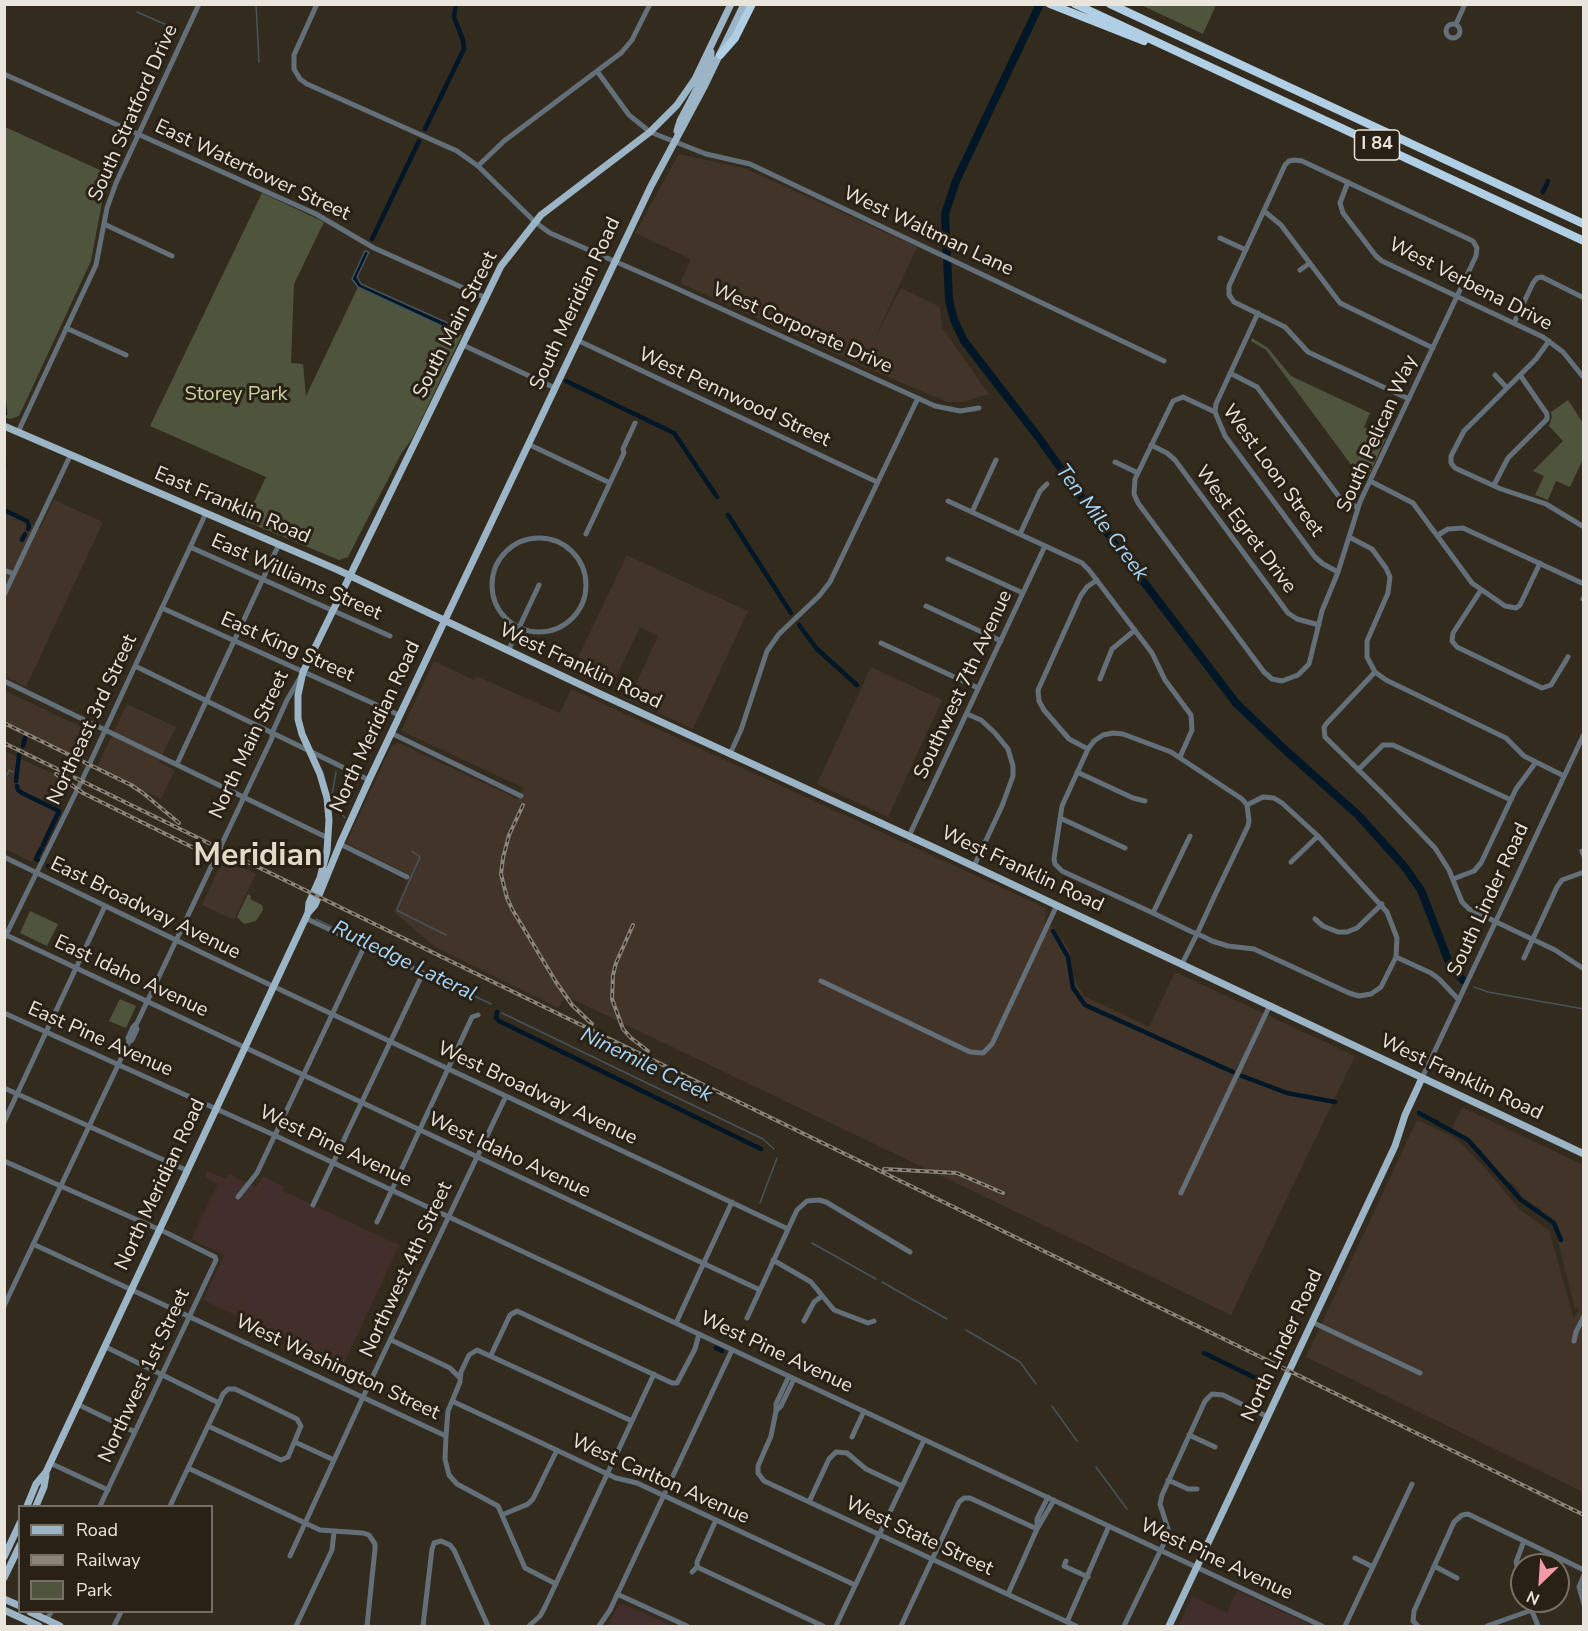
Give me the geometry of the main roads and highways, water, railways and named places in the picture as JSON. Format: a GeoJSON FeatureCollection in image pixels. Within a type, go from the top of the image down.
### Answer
{"type":"FeatureCollection","features":[{"type":"Feature","properties":{"kind":"highway"},"geometry":{"type":"LineString","coordinates":[[720,55],[735,38],[752,4]]}},
{"type":"Feature","properties":{"kind":"highway"},"geometry":{"type":"LineString","coordinates":[[1050,4],[1149,43],[1170,48]]}},
{"type":"Feature","properties":{"kind":"highway","name":"I 84"},"geometry":{"type":"LineString","coordinates":[[1076,4],[1584,241]]}},
{"type":"Feature","properties":{"kind":"highway","name":"I 84"},"geometry":{"type":"LineString","coordinates":[[1110,4],[1584,224]]}},
{"type":"Feature","properties":{"kind":"highway"},"geometry":{"type":"LineString","coordinates":[[1122,4],[1173,29],[1203,47]]}},
{"type":"Feature","properties":{"kind":"main road"},"geometry":{"type":"LineString","coordinates":[[674,143],[680,121],[711,62],[712,47],[731,4]]}},
{"type":"Feature","properties":{"kind":"main road","name":"South Meridian Road"},"geometry":{"type":"LineString","coordinates":[[444,621],[651,186],[720,55],[744,4]]}},
{"type":"Feature","properties":{"kind":"main road","name":"South Main Street"},"geometry":{"type":"LineString","coordinates":[[349,576],[501,266],[535,222],[560,199],[650,132],[677,105],[695,79],[712,47]]}},
{"type":"Feature","properties":{"kind":"main road","name":"East Franklin Road"},"geometry":{"type":"LineString","coordinates":[[4,426],[279,544],[444,621]]}},
{"type":"Feature","properties":{"kind":"main road","name":"North Main Street"},"geometry":{"type":"LineString","coordinates":[[303,672],[349,576]]}},
{"type":"Feature","properties":{"kind":"main road","name":"West Franklin Road"},"geometry":{"type":"LineString","coordinates":[[444,621],[974,866],[1584,1154]]}},
{"type":"Feature","properties":{"kind":"main road","name":"North Meridian Road"},"geometry":{"type":"LineString","coordinates":[[27,1505],[36,1484],[46,1472],[307,916],[319,897],[339,844],[444,621]]}},
{"type":"Feature","properties":{"kind":"main road","name":"North Meridian Road"},"geometry":{"type":"LineString","coordinates":[[303,672],[298,695],[298,719],[327,798],[328,838],[323,868],[309,903],[307,916]]}},
{"type":"Feature","properties":{"kind":"main road","name":"North Linder Road"},"geometry":{"type":"LineString","coordinates":[[1169,1626],[1395,1146],[1405,1115],[1422,1078]]}},
{"type":"Feature","properties":{"kind":"main road","name":"North Meridian Road"},"geometry":{"type":"LineString","coordinates":[[36,1505],[44,1487],[46,1472]]}},
{"type":"Feature","properties":{"kind":"main road"},"geometry":{"type":"LineString","coordinates":[[4,1557],[18,1527]]}},
{"type":"Feature","properties":{"kind":"main road"},"geometry":{"type":"LineString","coordinates":[[4,1578],[18,1549]]}},
{"type":"Feature","properties":{"kind":"main road"},"geometry":{"type":"LineString","coordinates":[[4,1599],[18,1605]]}},
{"type":"Feature","properties":{"kind":"main road"},"geometry":{"type":"LineString","coordinates":[[4,1610],[39,1626]]}},
{"type":"Feature","properties":{"kind":"main road"},"geometry":{"type":"LineString","coordinates":[[34,1613],[60,1626]]}},
{"type":"Feature","properties":{"kind":"water"},"geometry":{"type":"Polygon","coordinates":[[[365,251],[369,252],[357,277],[361,284],[461,329],[459,334],[358,287],[352,279],[365,251]]]}},
{"type":"Feature","properties":{"kind":"waterway","name":"Ninemile Creek"},"geometry":{"type":"LineString","coordinates":[[256,4],[259,62]]}},
{"type":"Feature","properties":{"kind":"waterway"},"geometry":{"type":"LineString","coordinates":[[425,129],[464,49],[454,17],[456,4]]}},
{"type":"Feature","properties":{"kind":"waterway","name":"Ten Mile Creek"},"geometry":{"type":"LineString","coordinates":[[1040,4],[956,181],[945,214],[949,300],[954,320],[964,341],[1236,703],[1358,815],[1404,866],[1421,890],[1448,960],[1463,980]]}},
{"type":"Feature","properties":{"kind":"waterway"},"geometry":{"type":"LineString","coordinates":[[137,12],[176,29]]}},
{"type":"Feature","properties":{"kind":"waterway"},"geometry":{"type":"LineString","coordinates":[[372,239],[419,141]]}},
{"type":"Feature","properties":{"kind":"waterway"},"geometry":{"type":"LineString","coordinates":[[1543,192],[1548,181]]}},
{"type":"Feature","properties":{"kind":"waterway"},"geometry":{"type":"LineString","coordinates":[[566,381],[674,433],[717,497]]}},
{"type":"Feature","properties":{"kind":"waterway"},"geometry":{"type":"LineString","coordinates":[[4,403],[5,414]]}},
{"type":"Feature","properties":{"kind":"waterway"},"geometry":{"type":"LineString","coordinates":[[4,456],[4,467]]}},
{"type":"Feature","properties":{"kind":"waterway"},"geometry":{"type":"LineString","coordinates":[[4,510],[27,521],[28,529]]}},
{"type":"Feature","properties":{"kind":"waterway"},"geometry":{"type":"LineString","coordinates":[[728,515],[791,613]]}},
{"type":"Feature","properties":{"kind":"waterway"},"geometry":{"type":"LineString","coordinates":[[22,540],[25,534]]}},
{"type":"Feature","properties":{"kind":"waterway"},"geometry":{"type":"LineString","coordinates":[[799,625],[817,649],[857,685]]}},
{"type":"Feature","properties":{"kind":"waterway"},"geometry":{"type":"LineString","coordinates":[[23,746],[25,738]]}},
{"type":"Feature","properties":{"kind":"waterway"},"geometry":{"type":"LineString","coordinates":[[16,781],[19,755]]}},
{"type":"Feature","properties":{"kind":"waterway"},"geometry":{"type":"LineString","coordinates":[[7,775],[9,770],[13,772]]}},
{"type":"Feature","properties":{"kind":"waterway","name":"Ninemile Creek"},"geometry":{"type":"LineString","coordinates":[[334,799],[332,794],[336,772]]}},
{"type":"Feature","properties":{"kind":"waterway"},"geometry":{"type":"LineString","coordinates":[[17,786],[22,793],[59,811],[43,845]]}},
{"type":"Feature","properties":{"kind":"waterway","name":"Ninemile Creek"},"geometry":{"type":"LineString","coordinates":[[336,806],[345,818]]}},
{"type":"Feature","properties":{"kind":"waterway"},"geometry":{"type":"LineString","coordinates":[[38,860],[36,859],[41,849]]}},
{"type":"Feature","properties":{"kind":"waterway","name":"Ninemile Creek"},"geometry":{"type":"LineString","coordinates":[[412,851],[420,857],[397,909],[446,935]]}},
{"type":"Feature","properties":{"kind":"waterway"},"geometry":{"type":"LineString","coordinates":[[48,866],[78,881]]}},
{"type":"Feature","properties":{"kind":"waterway","name":"Rutledge Lateral"},"geometry":{"type":"LineString","coordinates":[[316,919],[353,937]]}},
{"type":"Feature","properties":{"kind":"waterway"},"geometry":{"type":"LineString","coordinates":[[1053,931],[1068,957],[1073,988],[1085,1005],[1233,1072]]}},
{"type":"Feature","properties":{"kind":"waterway","name":"Rutledge Lateral"},"geometry":{"type":"LineString","coordinates":[[425,972],[491,1004]]}},
{"type":"Feature","properties":{"kind":"waterway","name":"Ten Mile Creek"},"geometry":{"type":"LineString","coordinates":[[1474,987],[1488,992],[1584,1009]]}},
{"type":"Feature","properties":{"kind":"waterway","name":"Rutledge Lateral"},"geometry":{"type":"LineString","coordinates":[[497,1012],[496,1018],[499,1021],[761,1149]]}},
{"type":"Feature","properties":{"kind":"waterway","name":"Ninemile Creek"},"geometry":{"type":"LineString","coordinates":[[502,1013],[763,1139],[774,1149]]}},
{"type":"Feature","properties":{"kind":"waterway"},"geometry":{"type":"LineString","coordinates":[[1242,1076],[1287,1093],[1335,1102]]}},
{"type":"Feature","properties":{"kind":"waterway"},"geometry":{"type":"LineString","coordinates":[[1419,1113],[1468,1140],[1521,1200],[1554,1223],[1561,1240]]}},
{"type":"Feature","properties":{"kind":"waterway","name":"Ninemile Creek"},"geometry":{"type":"LineString","coordinates":[[760,1203],[777,1158]]}},
{"type":"Feature","properties":{"kind":"waterway","name":"Ninemile Creek"},"geometry":{"type":"LineString","coordinates":[[812,1243],[876,1279]]}},
{"type":"Feature","properties":{"kind":"waterway","name":"Ninemile Creek"},"geometry":{"type":"LineString","coordinates":[[882,1282],[947,1319]]}},
{"type":"Feature","properties":{"kind":"waterway","name":"Ninemile Creek"},"geometry":{"type":"LineString","coordinates":[[966,1330],[1020,1362],[1036,1384]]}},
{"type":"Feature","properties":{"kind":"waterway"},"geometry":{"type":"LineString","coordinates":[[716,1348],[722,1351]]}},
{"type":"Feature","properties":{"kind":"waterway","name":"Rutledge Lateral"},"geometry":{"type":"LineString","coordinates":[[1204,1353],[1270,1385]]}},
{"type":"Feature","properties":{"kind":"waterway","name":"Ninemile Creek"},"geometry":{"type":"LineString","coordinates":[[1052,1406],[1077,1441]]}},
{"type":"Feature","properties":{"kind":"waterway","name":"Ninemile Creek"},"geometry":{"type":"LineString","coordinates":[[1096,1467],[1127,1509]]}},
{"type":"Feature","properties":{"kind":"railway"},"geometry":{"type":"LineString","coordinates":[[4,723],[131,785],[179,823]]}},
{"type":"Feature","properties":{"kind":"railway"},"geometry":{"type":"LineString","coordinates":[[4,743],[1584,1515]]}},
{"type":"Feature","properties":{"kind":"railway"},"geometry":{"type":"LineString","coordinates":[[56,774],[83,793],[200,851]]}},
{"type":"Feature","properties":{"kind":"railway"},"geometry":{"type":"LineString","coordinates":[[523,805],[509,835],[503,858],[501,874],[507,898],[556,982],[572,1005],[592,1024]]}},
{"type":"Feature","properties":{"kind":"railway"},"geometry":{"type":"LineString","coordinates":[[633,925],[616,963],[612,999],[623,1029],[648,1051]]}},
{"type":"Feature","properties":{"kind":"railway"},"geometry":{"type":"LineString","coordinates":[[884,1169],[957,1173],[1003,1193]]}},
{"type":"Feature","properties":{"kind":"district","name":"Meridian"},"geometry":{"type":"Point","coordinates":[258,857]}},
{"type":"Feature","properties":{"kind":"park label","name":"Storey Park"},"geometry":{"type":"Point","coordinates":[236,395]}}]}
